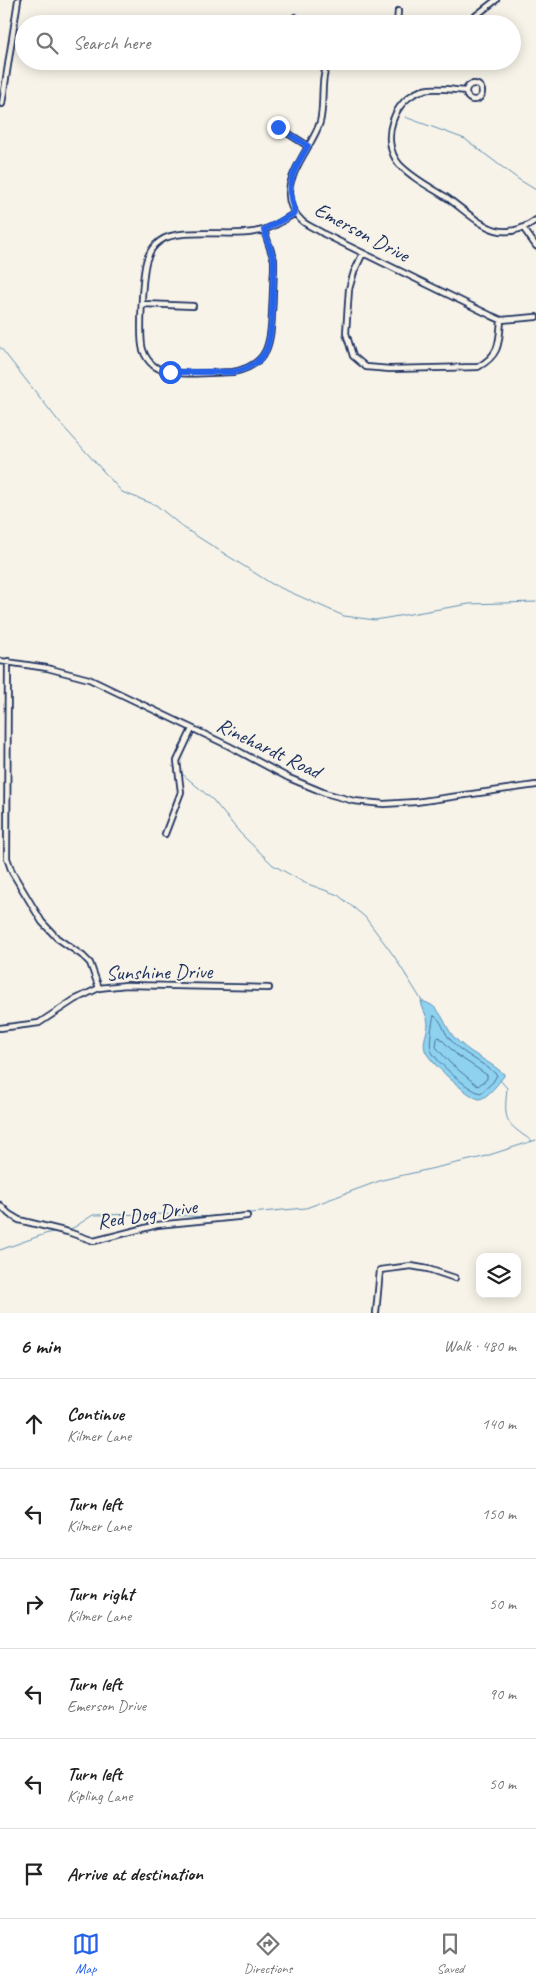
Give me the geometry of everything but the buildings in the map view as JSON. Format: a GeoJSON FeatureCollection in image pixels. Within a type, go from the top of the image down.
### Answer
{"type":"FeatureCollection","features":[{"type":"Feature","properties":{"kind":"street"},"geometry":{"type":"LineString","coordinates":[[16,15],[18,0]]}},
{"type":"Feature","properties":{"kind":"street"},"geometry":{"type":"LineString","coordinates":[[477,15],[496,0]]}},
{"type":"Feature","properties":{"kind":"street"},"geometry":{"type":"LineString","coordinates":[[397,15],[398,11]]}},
{"type":"Feature","properties":{"kind":"street"},"geometry":{"type":"LineString","coordinates":[[2,104],[15,20]]}},
{"type":"Feature","properties":{"kind":"street","name":"Emerson Drive"},"geometry":{"type":"LineString","coordinates":[[326,70],[321,120],[316,134],[294,169],[291,181],[291,202],[295,213],[302,220],[363,253],[502,320]]}},
{"type":"Feature","properties":{"kind":"street"},"geometry":{"type":"LineString","coordinates":[[466,91],[425,89],[411,94],[401,104],[390,131],[391,148],[399,163],[416,179],[485,226],[506,232],[524,229],[536,220]]}},
{"type":"Feature","properties":{"kind":"street"},"geometry":{"type":"LineString","coordinates":[[278,127],[308,146]]}},
{"type":"Feature","properties":{"kind":"street"},"geometry":{"type":"LineString","coordinates":[[264,230],[274,260],[271,335],[268,348],[261,358],[253,365],[233,372],[170,372],[154,366],[143,350],[143,304],[147,257],[160,240],[172,235],[236,234],[264,230],[295,213]]}},
{"type":"Feature","properties":{"kind":"street"},"geometry":{"type":"LineString","coordinates":[[524,229],[536,246]]}},
{"type":"Feature","properties":{"kind":"street"},"geometry":{"type":"LineString","coordinates":[[363,253],[354,272],[349,289],[346,333],[353,356],[366,367],[390,369],[478,367],[488,362],[496,353],[499,345],[502,320],[536,317]]}},
{"type":"Feature","properties":{"kind":"street"},"geometry":{"type":"LineString","coordinates":[[143,304],[192,306]]}},
{"type":"Feature","properties":{"kind":"street","name":"Rinehardt Road"},"geometry":{"type":"LineString","coordinates":[[0,661],[47,668],[89,679],[192,728],[289,778],[325,793],[354,800],[384,804],[416,802],[536,785]]}},
{"type":"Feature","properties":{"kind":"street"},"geometry":{"type":"LineString","coordinates":[[8,661],[7,858],[12,872],[42,922],[57,938],[90,963],[98,988]]}},
{"type":"Feature","properties":{"kind":"street"},"geometry":{"type":"LineString","coordinates":[[165,834],[181,792],[177,776],[177,761],[192,728]]}},
{"type":"Feature","properties":{"kind":"street","name":"Sunshine Drive"},"geometry":{"type":"LineString","coordinates":[[0,1028],[39,1023],[74,1000],[98,988],[126,985],[269,988]]}},
{"type":"Feature","properties":{"kind":"street","name":"Red Dog Drive"},"geometry":{"type":"LineString","coordinates":[[0,1205],[19,1220],[68,1232],[94,1241],[157,1225],[247,1216]]}},
{"type":"Feature","properties":{"kind":"street"},"geometry":{"type":"LineString","coordinates":[[376,1313],[380,1270],[411,1266],[428,1269],[455,1278]]}},
{"type":"Feature","properties":{"kind":"water"},"geometry":{"type":"Polygon","coordinates":[[[421,1001],[428,1003],[438,1011],[450,1032],[460,1043],[504,1074],[486,1096],[479,1099],[466,1092],[441,1070],[428,1055],[424,1043],[428,1023],[421,1001]]]}},
{"type":"Feature","properties":{"kind":"waterway"},"geometry":{"type":"LineString","coordinates":[[405,117],[465,139],[518,179],[536,190]]}},
{"type":"Feature","properties":{"kind":"waterway"},"geometry":{"type":"LineString","coordinates":[[0,347],[60,423],[122,492],[156,505],[184,528],[272,584],[344,616],[375,620],[469,604],[536,602]]}},
{"type":"Feature","properties":{"kind":"waterway"},"geometry":{"type":"LineString","coordinates":[[172,766],[177,770]]}},
{"type":"Feature","properties":{"kind":"waterway"},"geometry":{"type":"LineString","coordinates":[[180,772],[213,800],[240,833],[273,865],[305,883],[338,895],[365,917],[394,956],[422,1001]]}},
{"type":"Feature","properties":{"kind":"waterway"},"geometry":{"type":"LineString","coordinates":[[500,1080],[507,1088],[506,1114],[508,1120],[511,1125],[532,1141]]}},
{"type":"Feature","properties":{"kind":"waterway"},"geometry":{"type":"LineString","coordinates":[[66,1229],[73,1228],[93,1215],[156,1214],[206,1217],[306,1208],[382,1180],[483,1157],[536,1140]]}},
{"type":"Feature","properties":{"kind":"waterway"},"geometry":{"type":"LineString","coordinates":[[0,1250],[57,1231]]}},
{"type":"Feature","properties":{"kind":"route"},"geometry":{"type":"LineString","coordinates":[[170,372],[233,372],[243,370],[261,358],[268,348],[271,335],[274,260],[264,230],[295,213],[291,202],[291,181],[294,169],[308,146],[278,127]]}}]}
